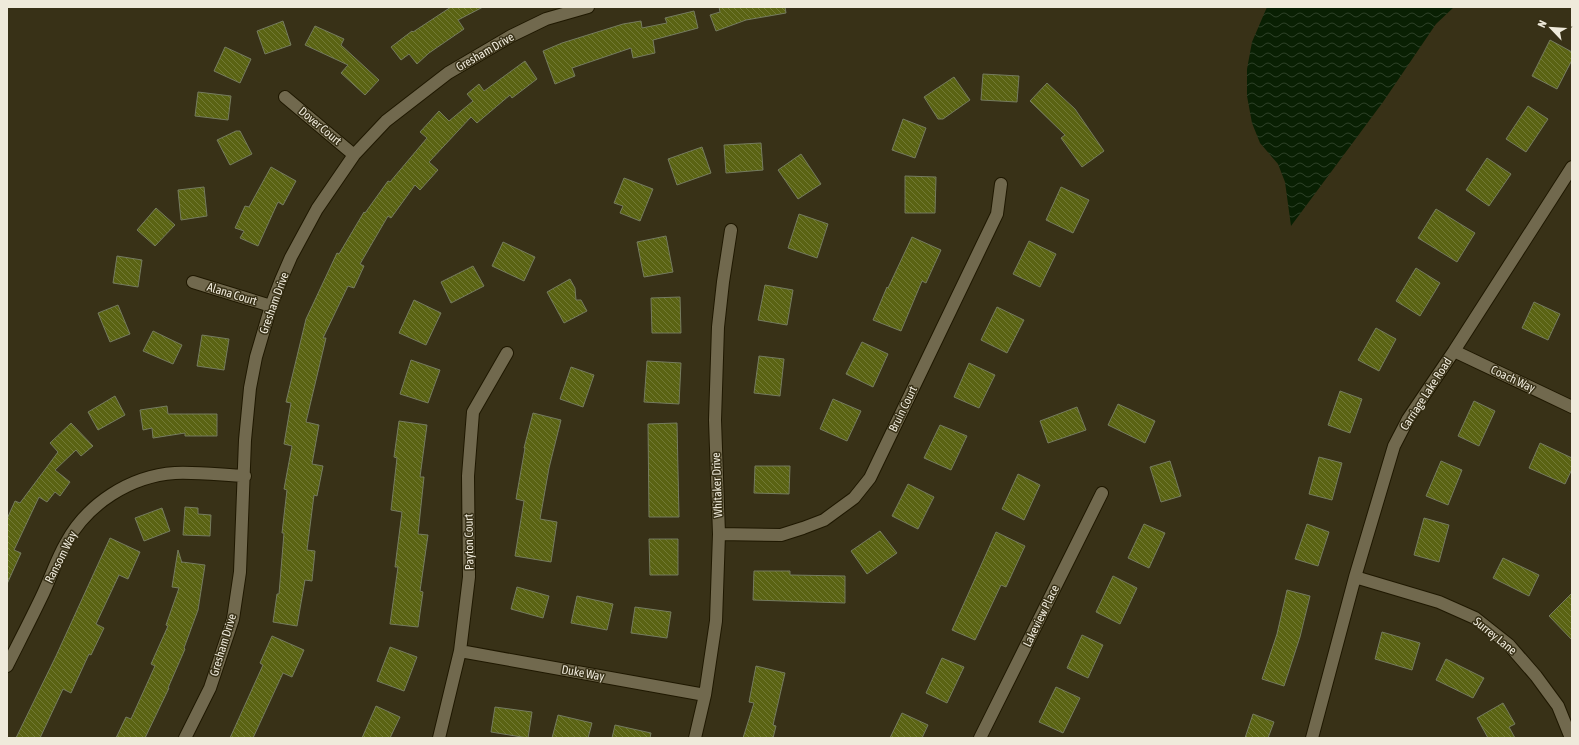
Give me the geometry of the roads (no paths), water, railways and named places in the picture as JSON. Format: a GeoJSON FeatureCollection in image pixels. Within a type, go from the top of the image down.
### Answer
{"type":"FeatureCollection","features":[{"type":"Feature","properties":{"kind":"street","name":"Gresham Drive"},"geometry":{"type":"LineString","coordinates":[[185,738],[210,688],[233,619],[240,572],[250,388],[256,357],[271,306],[291,257],[317,209],[354,156],[386,121],[448,73],[510,36],[546,19],[588,7]]}},
{"type":"Feature","properties":{"kind":"street","name":"Dover Court"},"geometry":{"type":"LineString","coordinates":[[285,97],[354,156]]}},
{"type":"Feature","properties":{"kind":"street","name":"Carriage Lake Road"},"geometry":{"type":"LineString","coordinates":[[1312,738],[1355,577],[1394,446],[1408,419],[1454,351],[1572,167]]}},
{"type":"Feature","properties":{"kind":"street","name":"Bruin Court"},"geometry":{"type":"LineString","coordinates":[[719,534],[781,535],[824,520],[854,498],[870,478],[998,214],[1001,184]]}},
{"type":"Feature","properties":{"kind":"street","name":"Whitaker Drive"},"geometry":{"type":"LineString","coordinates":[[695,738],[705,695],[716,621],[719,534],[715,420],[718,327],[731,230]]}},
{"type":"Feature","properties":{"kind":"street","name":"Alana Court"},"geometry":{"type":"LineString","coordinates":[[193,282],[271,306]]}},
{"type":"Feature","properties":{"kind":"street","name":"Coach Way"},"geometry":{"type":"LineString","coordinates":[[1454,351],[1572,407]]}},
{"type":"Feature","properties":{"kind":"street","name":"Payton Court"},"geometry":{"type":"LineString","coordinates":[[439,738],[460,651],[470,577],[468,476],[473,412],[507,353]]}},
{"type":"Feature","properties":{"kind":"street","name":"Ransom Way"},"geometry":{"type":"LineString","coordinates":[[7,666],[41,598],[66,542],[81,522],[100,502],[130,485],[175,473],[245,476]]}},
{"type":"Feature","properties":{"kind":"street","name":"Lakeview Place"},"geometry":{"type":"LineString","coordinates":[[980,738],[1102,493]]}},
{"type":"Feature","properties":{"kind":"street","name":"Surrey Lane"},"geometry":{"type":"LineString","coordinates":[[1355,577],[1439,602],[1475,618],[1509,645],[1536,676],[1558,706],[1571,738]]}},
{"type":"Feature","properties":{"kind":"street","name":"Duke Way"},"geometry":{"type":"LineString","coordinates":[[460,651],[705,695]]}},
{"type":"Feature","properties":{"kind":"water"},"geometry":{"type":"Polygon","coordinates":[[[1267,7],[1454,7],[1436,24],[1383,102],[1291,226],[1285,182],[1278,164],[1260,143],[1252,123],[1247,96],[1247,69],[1252,42],[1267,7]]]}}]}
